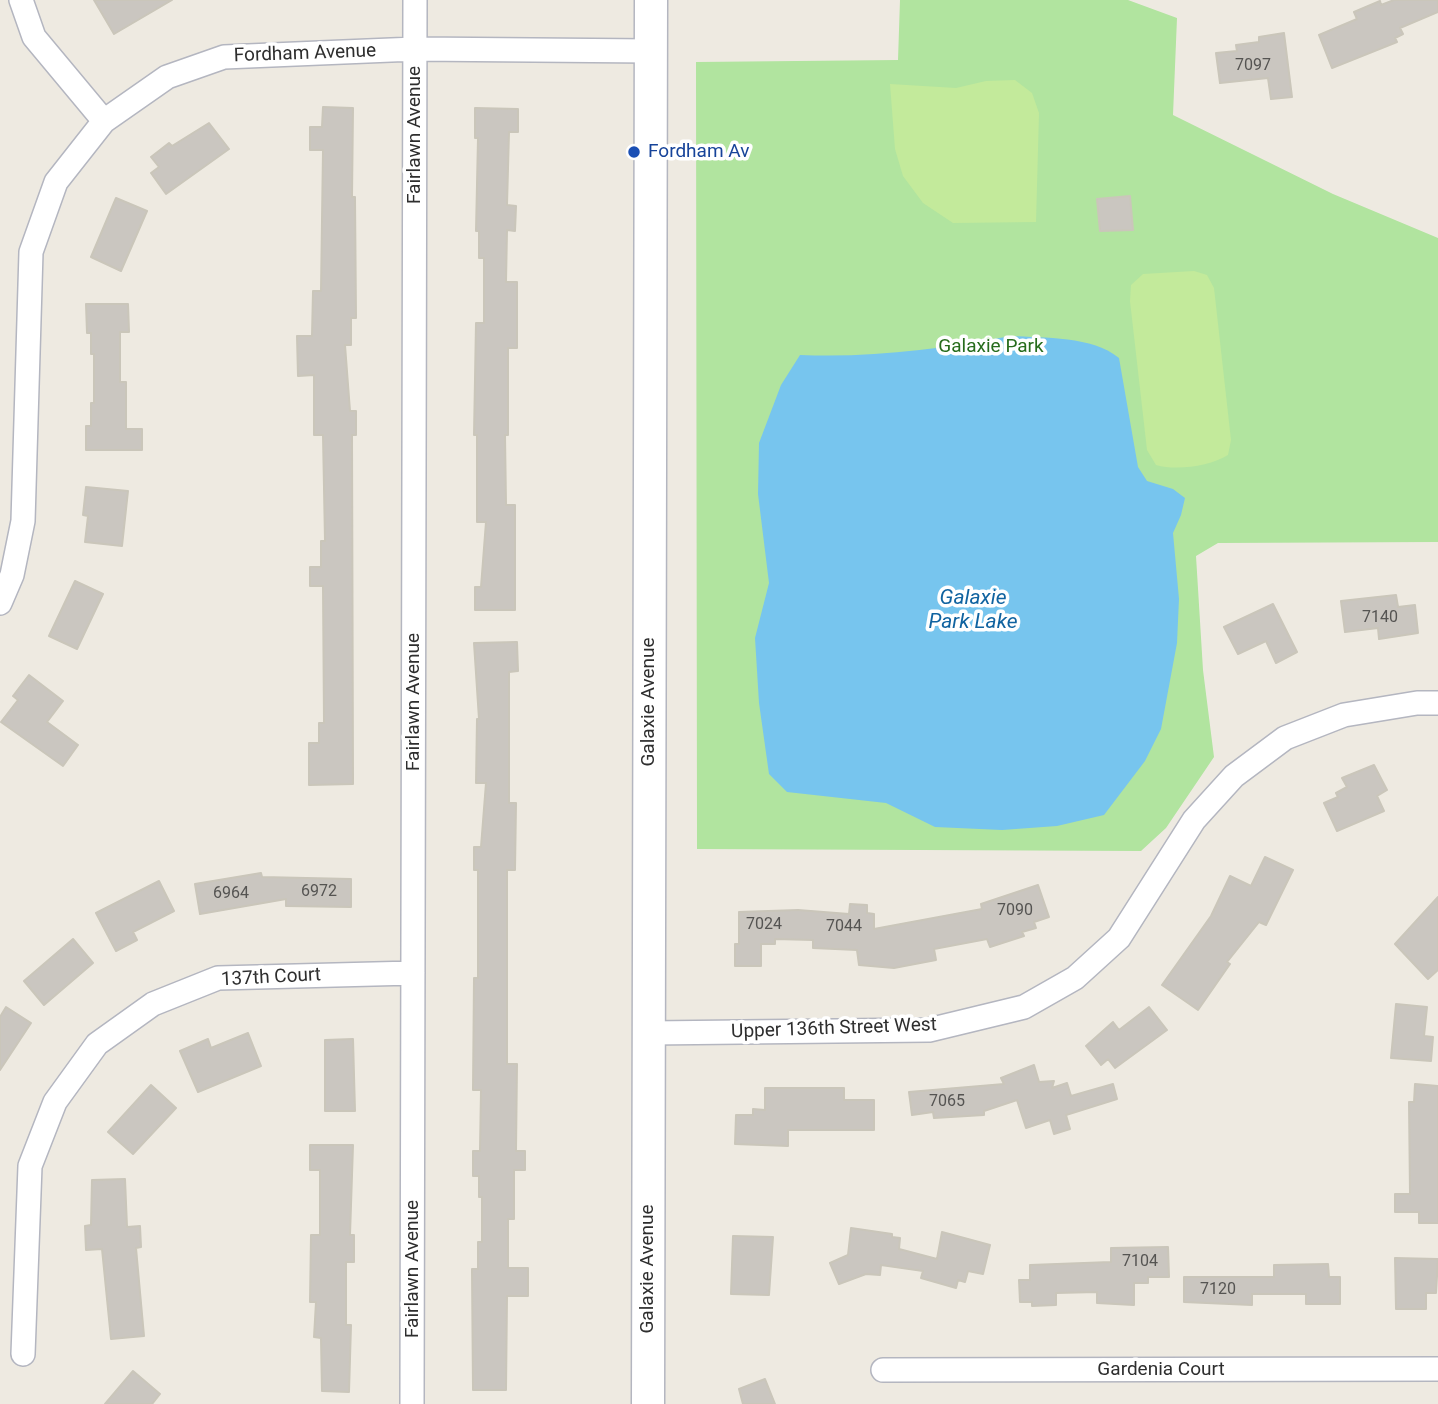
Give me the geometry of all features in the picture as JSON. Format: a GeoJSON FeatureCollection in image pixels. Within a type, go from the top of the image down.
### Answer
{"type":"FeatureCollection","features":[{"type":"Feature","properties":{"kind":"street"},"geometry":{"type":"LineString","coordinates":[[21,0],[34,37],[104,121]]}},
{"type":"Feature","properties":{"kind":"street","name":"Fairlawn Avenue"},"geometry":{"type":"LineString","coordinates":[[412,1404],[415,0]]}},
{"type":"Feature","properties":{"kind":"street","name":"Galaxie Avenue"},"geometry":{"type":"LineString","coordinates":[[648,1404],[651,0]]}},
{"type":"Feature","properties":{"kind":"street","name":"Fordham Avenue"},"geometry":{"type":"LineString","coordinates":[[0,603],[12,575],[23,521],[31,252],[56,182],[104,121],[167,77],[224,57],[415,50],[651,51]]}},
{"type":"Feature","properties":{"kind":"street","name":"Upper 136th Street West"},"geometry":{"type":"LineString","coordinates":[[649,1033],[929,1030],[1024,1007],[1074,978],[1119,938],[1194,820],[1234,776],[1285,738],[1344,715],[1417,703],[1438,703]]}},
{"type":"Feature","properties":{"kind":"street","name":"137th Court"},"geometry":{"type":"LineString","coordinates":[[23,1354],[30,1166],[55,1102],[97,1044],[153,1004],[218,978],[413,973]]}},
{"type":"Feature","properties":{"kind":"street","name":"Gardenia Court"},"geometry":{"type":"LineString","coordinates":[[883,1370],[1438,1369]]}},
{"type":"Feature","properties":{"kind":"green space","name":"Galaxie Park"},"geometry":{"type":"Polygon","coordinates":[[[900,0],[1128,0],[1177,18],[1173,115],[1333,194],[1438,238],[1438,542],[1218,543],[1196,556],[1203,670],[1214,757],[1166,828],[1141,851],[697,849],[696,62],[898,60],[900,0]]]}},
{"type":"Feature","properties":{"kind":"green space"},"geometry":{"type":"Polygon","coordinates":[[[1015,80],[1032,93],[1039,113],[1036,222],[953,223],[923,203],[903,176],[895,149],[890,84],[956,88],[986,81],[1015,80]]]}},
{"type":"Feature","properties":{"kind":"green space"},"geometry":{"type":"Polygon","coordinates":[[[1194,271],[1207,275],[1214,288],[1231,440],[1228,455],[1221,459],[1193,466],[1164,467],[1156,465],[1147,450],[1130,301],[1131,285],[1143,274],[1194,271]]]}},
{"type":"Feature","properties":{"kind":"water","name":"Galaxie Park Lake"},"geometry":{"type":"Polygon","coordinates":[[[1011,336],[1082,342],[1119,358],[1138,467],[1147,481],[1173,489],[1185,498],[1173,533],[1179,599],[1177,643],[1161,729],[1145,761],[1104,815],[1057,826],[1002,830],[935,827],[886,803],[787,792],[769,774],[759,703],[755,638],[769,583],[758,494],[759,443],[781,385],[800,355],[906,352],[1011,336]]]}},
{"type":"Feature","properties":{"kind":"building"},"geometry":{"type":"Polygon","coordinates":[[[94,0],[172,0],[114,34],[94,0]]]}},
{"type":"Feature","properties":{"kind":"building"},"geometry":{"type":"Polygon","coordinates":[[[1394,0],[1438,0],[1438,12],[1400,28],[1403,34],[1395,38],[1397,42],[1332,68],[1319,35],[1357,19],[1354,12],[1380,1],[1381,5],[1394,0]]]}},
{"type":"Feature","properties":{"kind":"building"},"geometry":{"type":"Polygon","coordinates":[[[1284,33],[1292,97],[1271,99],[1268,78],[1220,83],[1216,53],[1237,51],[1236,45],[1259,42],[1259,37],[1284,33]]]}},
{"type":"Feature","properties":{"kind":"building"},"geometry":{"type":"Polygon","coordinates":[[[323,107],[353,108],[352,197],[355,197],[356,318],[351,318],[351,345],[345,345],[350,411],[356,411],[356,435],[352,435],[353,784],[309,785],[309,743],[319,743],[319,723],[324,723],[323,586],[310,586],[310,567],[321,567],[321,541],[325,541],[323,435],[314,435],[314,375],[298,376],[297,336],[312,336],[313,291],[321,291],[323,150],[310,150],[310,127],[322,127],[323,107]]]}},
{"type":"Feature","properties":{"kind":"building"},"geometry":{"type":"Polygon","coordinates":[[[475,108],[518,109],[518,132],[509,132],[507,205],[516,206],[515,231],[507,230],[506,282],[517,282],[517,348],[508,348],[508,435],[505,435],[506,505],[515,505],[515,610],[475,610],[475,587],[481,587],[486,522],[477,522],[477,435],[474,435],[476,323],[484,323],[484,258],[479,258],[479,231],[476,231],[478,138],[475,138],[475,108]]]}},
{"type":"Feature","properties":{"kind":"building"},"geometry":{"type":"Polygon","coordinates":[[[209,123],[229,149],[166,194],[151,173],[159,167],[151,157],[169,143],[172,146],[209,123]]]}},
{"type":"Feature","properties":{"kind":"building"},"geometry":{"type":"Polygon","coordinates":[[[1130,196],[1133,230],[1100,231],[1097,199],[1130,196]]]}},
{"type":"Feature","properties":{"kind":"building"},"geometry":{"type":"Polygon","coordinates":[[[116,198],[147,211],[121,271],[91,257],[116,198]]]}},
{"type":"Feature","properties":{"kind":"building"},"geometry":{"type":"Polygon","coordinates":[[[86,304],[128,304],[129,332],[120,332],[120,382],[126,382],[126,429],[142,429],[142,450],[86,450],[86,426],[91,426],[91,403],[94,403],[94,354],[91,354],[91,333],[87,333],[86,304]]]}},
{"type":"Feature","properties":{"kind":"building"},"geometry":{"type":"Polygon","coordinates":[[[86,487],[128,491],[122,546],[85,542],[88,516],[83,515],[86,487]]]}},
{"type":"Feature","properties":{"kind":"building"},"geometry":{"type":"Polygon","coordinates":[[[75,581],[103,594],[77,649],[49,636],[75,581]]]}},
{"type":"Feature","properties":{"kind":"building"},"geometry":{"type":"Polygon","coordinates":[[[1396,595],[1398,607],[1415,605],[1418,633],[1379,639],[1378,628],[1345,632],[1341,601],[1396,595]]]}},
{"type":"Feature","properties":{"kind":"building"},"geometry":{"type":"Polygon","coordinates":[[[1273,604],[1297,652],[1276,663],[1266,641],[1238,654],[1224,627],[1273,604]]]}},
{"type":"Feature","properties":{"kind":"building"},"geometry":{"type":"Polygon","coordinates":[[[517,642],[518,671],[509,672],[509,803],[516,803],[515,870],[507,870],[507,1064],[517,1064],[516,1151],[525,1151],[525,1170],[514,1170],[514,1219],[508,1219],[508,1268],[528,1268],[528,1296],[507,1296],[506,1390],[473,1390],[472,1269],[478,1269],[478,1242],[482,1242],[482,1197],[479,1197],[479,1176],[473,1176],[473,1151],[480,1151],[481,1090],[473,1090],[474,978],[478,978],[478,870],[474,870],[474,847],[481,847],[486,783],[476,783],[479,719],[474,643],[517,642]]]}},
{"type":"Feature","properties":{"kind":"building"},"geometry":{"type":"Polygon","coordinates":[[[29,675],[63,701],[47,722],[78,745],[63,766],[1,722],[18,700],[13,696],[29,675]]]}},
{"type":"Feature","properties":{"kind":"building"},"geometry":{"type":"Polygon","coordinates":[[[1374,765],[1387,790],[1377,796],[1384,811],[1337,831],[1324,803],[1338,797],[1336,793],[1347,787],[1342,778],[1374,765]]]}},
{"type":"Feature","properties":{"kind":"building"},"geometry":{"type":"Polygon","coordinates":[[[1265,857],[1293,870],[1266,925],[1259,922],[1227,962],[1230,964],[1198,1010],[1162,985],[1211,916],[1230,876],[1251,886],[1265,857]]]}},
{"type":"Feature","properties":{"kind":"building"},"geometry":{"type":"Polygon","coordinates":[[[261,873],[262,877],[351,879],[351,907],[286,906],[286,899],[200,914],[195,884],[261,873]]]}},
{"type":"Feature","properties":{"kind":"building"},"geometry":{"type":"Polygon","coordinates":[[[159,881],[174,911],[133,932],[137,940],[116,951],[96,913],[159,881]]]}},
{"type":"Feature","properties":{"kind":"building"},"geometry":{"type":"Polygon","coordinates":[[[1038,885],[1049,917],[1034,922],[1036,928],[1022,932],[1024,936],[990,947],[987,939],[934,949],[936,960],[894,968],[859,965],[857,950],[813,948],[813,940],[775,939],[775,944],[761,944],[761,966],[735,966],[735,944],[739,944],[739,912],[798,910],[849,914],[850,904],[867,905],[867,913],[874,914],[874,929],[982,909],[981,904],[1038,885]]]}},
{"type":"Feature","properties":{"kind":"building"},"geometry":{"type":"Polygon","coordinates":[[[1438,897],[1438,970],[1428,979],[1395,944],[1438,897]]]}},
{"type":"Feature","properties":{"kind":"building"},"geometry":{"type":"Polygon","coordinates":[[[73,939],[93,963],[44,1005],[24,981],[73,939]]]}},
{"type":"Feature","properties":{"kind":"building"},"geometry":{"type":"Polygon","coordinates":[[[1396,1004],[1427,1007],[1424,1036],[1433,1037],[1431,1061],[1391,1058],[1396,1004]]]}},
{"type":"Feature","properties":{"kind":"building"},"geometry":{"type":"Polygon","coordinates":[[[6,1007],[31,1023],[0,1070],[0,1017],[6,1007]]]}},
{"type":"Feature","properties":{"kind":"building"},"geometry":{"type":"Polygon","coordinates":[[[1149,1007],[1167,1030],[1115,1068],[1108,1059],[1101,1065],[1086,1046],[1113,1022],[1119,1030],[1149,1007]]]}},
{"type":"Feature","properties":{"kind":"building"},"geometry":{"type":"Polygon","coordinates":[[[248,1033],[261,1066],[198,1092],[180,1051],[208,1039],[211,1048],[248,1033]]]}},
{"type":"Feature","properties":{"kind":"building"},"geometry":{"type":"Polygon","coordinates":[[[353,1039],[355,1111],[325,1111],[325,1040],[353,1039]]]}},
{"type":"Feature","properties":{"kind":"building"},"geometry":{"type":"Polygon","coordinates":[[[1034,1065],[1039,1082],[1054,1081],[1052,1088],[1067,1083],[1071,1096],[1113,1084],[1117,1099],[1066,1115],[1070,1129],[1054,1134],[1050,1120],[1026,1128],[1017,1100],[984,1111],[984,1115],[934,1118],[933,1112],[912,1115],[909,1092],[1004,1084],[1001,1078],[1034,1065]]]}},
{"type":"Feature","properties":{"kind":"building"},"geometry":{"type":"Polygon","coordinates":[[[1415,1084],[1438,1086],[1438,1223],[1419,1223],[1419,1212],[1395,1212],[1395,1194],[1410,1194],[1409,1102],[1414,1102],[1415,1084]]]}},
{"type":"Feature","properties":{"kind":"building"},"geometry":{"type":"Polygon","coordinates":[[[151,1085],[176,1108],[133,1154],[108,1132],[151,1085]]]}},
{"type":"Feature","properties":{"kind":"building"},"geometry":{"type":"Polygon","coordinates":[[[765,1088],[844,1088],[844,1100],[874,1100],[874,1130],[788,1130],[788,1146],[735,1144],[736,1115],[753,1115],[753,1109],[765,1110],[765,1088]]]}},
{"type":"Feature","properties":{"kind":"building"},"geometry":{"type":"Polygon","coordinates":[[[310,1145],[353,1145],[350,1235],[354,1235],[354,1262],[346,1262],[346,1325],[351,1325],[349,1392],[322,1391],[321,1338],[314,1337],[316,1302],[310,1302],[311,1235],[320,1235],[320,1170],[310,1170],[310,1145]]]}},
{"type":"Feature","properties":{"kind":"building"},"geometry":{"type":"Polygon","coordinates":[[[125,1179],[127,1227],[140,1226],[141,1247],[136,1248],[144,1336],[111,1339],[102,1249],[86,1250],[85,1226],[91,1225],[92,1180],[125,1179]]]}},
{"type":"Feature","properties":{"kind":"building"},"geometry":{"type":"Polygon","coordinates":[[[851,1228],[892,1234],[892,1237],[900,1238],[899,1249],[937,1259],[942,1232],[990,1245],[983,1274],[968,1271],[965,1282],[958,1280],[956,1288],[921,1278],[923,1271],[881,1265],[880,1275],[866,1274],[839,1284],[830,1263],[848,1255],[851,1228]]]}},
{"type":"Feature","properties":{"kind":"building"},"geometry":{"type":"Polygon","coordinates":[[[733,1236],[773,1237],[769,1295],[731,1294],[733,1236]]]}},
{"type":"Feature","properties":{"kind":"building"},"geometry":{"type":"Polygon","coordinates":[[[1168,1247],[1169,1277],[1148,1277],[1148,1283],[1134,1283],[1134,1305],[1097,1303],[1097,1292],[1056,1293],[1056,1305],[1032,1306],[1032,1302],[1020,1302],[1019,1280],[1030,1280],[1030,1265],[1111,1262],[1111,1248],[1168,1247]]]}},
{"type":"Feature","properties":{"kind":"building"},"geometry":{"type":"Polygon","coordinates":[[[1395,1258],[1438,1259],[1436,1293],[1426,1293],[1426,1309],[1396,1309],[1395,1258]]]}},
{"type":"Feature","properties":{"kind":"building"},"geometry":{"type":"Polygon","coordinates":[[[1328,1264],[1329,1277],[1340,1277],[1340,1304],[1306,1304],[1306,1294],[1252,1294],[1252,1305],[1184,1302],[1184,1277],[1274,1277],[1274,1265],[1328,1264]]]}},
{"type":"Feature","properties":{"kind":"building"},"geometry":{"type":"Polygon","coordinates":[[[133,1371],[160,1394],[152,1404],[105,1404],[133,1371]]]}},
{"type":"Feature","properties":{"kind":"building"},"geometry":{"type":"Polygon","coordinates":[[[765,1379],[775,1404],[743,1404],[739,1389],[765,1379]]]}},
{"type":"Feature","properties":{"kind":"place","name":"Fordham Av"},"geometry":{"type":"Point","coordinates":[634,152]}}]}
